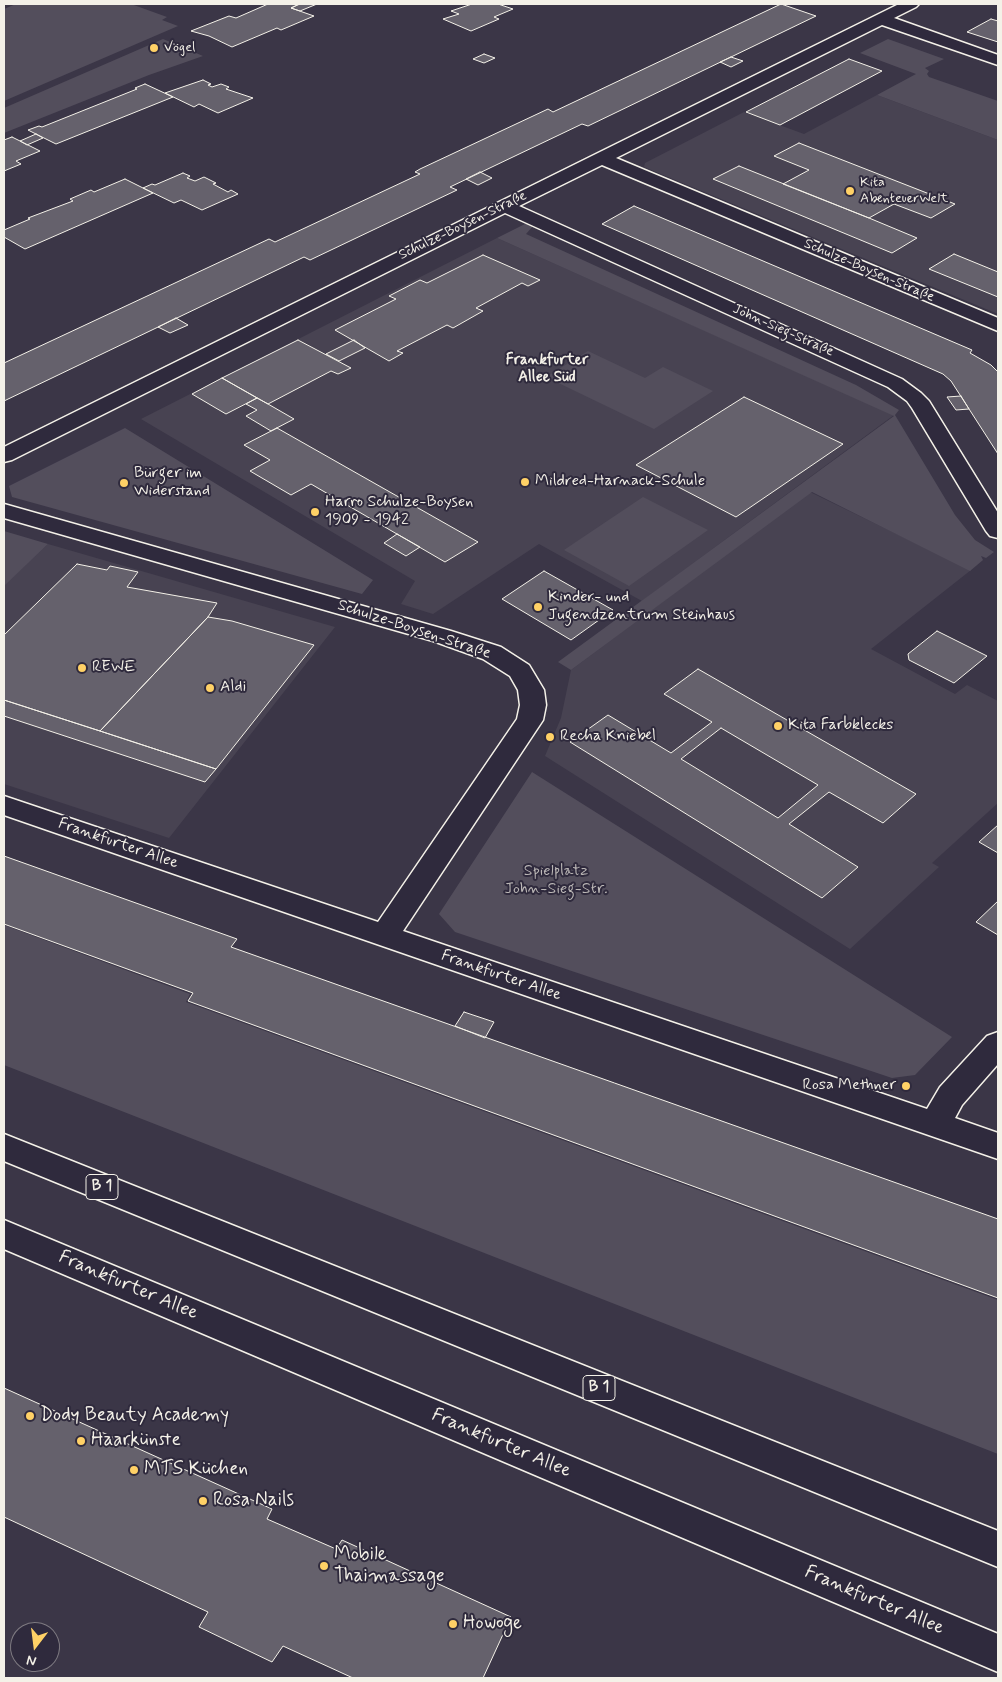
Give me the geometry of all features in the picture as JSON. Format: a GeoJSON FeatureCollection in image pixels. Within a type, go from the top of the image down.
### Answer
{"type":"FeatureCollection","features":[{"type":"Feature","properties":{"kind":"street","name":"Schulze-Boysen-Straße"},"geometry":{"type":"LineString","coordinates":[[4,455],[911,4]]}},
{"type":"Feature","properties":{"kind":"street"},"geometry":{"type":"LineString","coordinates":[[881,19],[998,60]]}},
{"type":"Feature","properties":{"kind":"street","name":"Schulze-Boysen-Straße"},"geometry":{"type":"LineString","coordinates":[[601,158],[998,325]]}},
{"type":"Feature","properties":{"kind":"street","name":"John-Sieg-Straße"},"geometry":{"type":"LineString","coordinates":[[504,206],[895,383],[914,397],[921,406],[998,531]]}},
{"type":"Feature","properties":{"kind":"street","name":"Schulze-Boysen-Straße"},"geometry":{"type":"LineString","coordinates":[[4,511],[442,636],[492,653],[520,671],[531,690],[533,705],[530,720],[384,936]]}},
{"type":"Feature","properties":{"kind":"street","name":"Frankfurter Allee"},"geometry":{"type":"LineString","coordinates":[[4,805],[998,1146]]}},
{"type":"Feature","properties":{"kind":"street"},"geometry":{"type":"LineString","coordinates":[[935,1124],[951,1096],[998,1044]]}},
{"type":"Feature","properties":{"kind":"street","name":"B 1"},"geometry":{"type":"LineString","coordinates":[[4,1147],[998,1549]]}},
{"type":"Feature","properties":{"kind":"street","name":"Frankfurter Allee"},"geometry":{"type":"LineString","coordinates":[[4,1234],[998,1653]]}},
{"type":"Feature","properties":{"kind":"shaded area","name":"Kita AbenteuerWelt"},"geometry":{"type":"Polygon","coordinates":[[[877,95],[998,140],[998,314],[644,167],[645,163],[744,112],[804,134],[877,95]]]}},
{"type":"Feature","properties":{"kind":"shaded area","name":"Mildred-Harnack-Schule"},"geometry":{"type":"Polygon","coordinates":[[[497,238],[894,415],[642,601],[539,544],[433,614],[401,604],[415,581],[141,419],[497,238]]]}},
{"type":"Feature","properties":{"kind":"shaded area","name":"Kita Farbklecks"},"geometry":{"type":"Polygon","coordinates":[[[810,492],[971,570],[871,649],[955,694],[967,685],[998,701],[998,803],[932,863],[939,867],[850,949],[545,756],[561,718],[571,670],[810,492]]]}},
{"type":"Feature","properties":{"kind":"shaded area"},"geometry":{"type":"Polygon","coordinates":[[[48,544],[335,627],[169,838],[4,784],[4,585],[48,544]]]}},
{"type":"Feature","properties":{"kind":"green space"},"geometry":{"type":"Polygon","coordinates":[[[16,4],[131,4],[167,17],[162,20],[178,26],[4,101],[4,9],[16,4]]]}},
{"type":"Feature","properties":{"kind":"green space"},"geometry":{"type":"Polygon","coordinates":[[[163,39],[203,56],[149,75],[4,133],[4,108],[163,39]]]}},
{"type":"Feature","properties":{"kind":"green space"},"geometry":{"type":"Polygon","coordinates":[[[888,39],[944,59],[925,68],[929,71],[927,74],[929,77],[998,101],[998,140],[877,95],[916,74],[860,53],[888,39]]]}},
{"type":"Feature","properties":{"kind":"green space"},"geometry":{"type":"Polygon","coordinates":[[[527,223],[533,226],[526,234],[856,385],[899,410],[895,415],[955,515],[975,540],[994,552],[986,558],[981,556],[983,560],[970,571],[812,492],[571,670],[558,662],[894,416],[497,238],[527,223]]]}},
{"type":"Feature","properties":{"kind":"green space"},"geometry":{"type":"Polygon","coordinates":[[[588,351],[645,378],[663,367],[713,391],[654,429],[546,377],[588,351]]]}},
{"type":"Feature","properties":{"kind":"green space"},"geometry":{"type":"Polygon","coordinates":[[[125,428],[373,580],[362,594],[12,497],[9,486],[125,428]]]}},
{"type":"Feature","properties":{"kind":"green space"},"geometry":{"type":"Polygon","coordinates":[[[643,497],[708,530],[629,586],[564,550],[643,497]]]}},
{"type":"Feature","properties":{"kind":"green space"},"geometry":{"type":"Polygon","coordinates":[[[4,531],[48,544],[4,586],[4,531]]]}},
{"type":"Feature","properties":{"kind":"green space","name":"Spielplatz John-Sieg-Str."},"geometry":{"type":"Polygon","coordinates":[[[532,772],[952,1037],[915,1075],[892,1078],[455,932],[439,914],[532,772]]]}},
{"type":"Feature","properties":{"kind":"green space"},"geometry":{"type":"Polygon","coordinates":[[[4,925],[190,994],[186,1002],[998,1300],[998,1454],[4,1065],[4,925]]]}},
{"type":"Feature","properties":{"kind":"building"},"geometry":{"type":"Polygon","coordinates":[[[268,4],[299,4],[291,8],[314,16],[281,30],[277,28],[232,47],[209,36],[191,31],[229,16],[236,18],[268,4]]]}},
{"type":"Feature","properties":{"kind":"building"},"geometry":{"type":"Polygon","coordinates":[[[300,4],[317,4],[300,11],[291,8],[300,4]]]}},
{"type":"Feature","properties":{"kind":"building"},"geometry":{"type":"Polygon","coordinates":[[[472,4],[498,4],[513,9],[494,17],[499,19],[471,31],[443,19],[459,14],[451,11],[472,4]]]}},
{"type":"Feature","properties":{"kind":"building"},"geometry":{"type":"Polygon","coordinates":[[[781,4],[816,16],[588,126],[582,124],[450,187],[457,190],[310,260],[304,257],[4,401],[4,363],[269,239],[275,242],[420,174],[415,172],[420,169],[548,109],[553,112],[781,4]]]}},
{"type":"Feature","properties":{"kind":"building"},"geometry":{"type":"Polygon","coordinates":[[[991,19],[998,21],[998,42],[967,32],[991,19]]]}},
{"type":"Feature","properties":{"kind":"building"},"geometry":{"type":"Polygon","coordinates":[[[484,54],[495,58],[484,63],[473,59],[484,54]]]}},
{"type":"Feature","properties":{"kind":"building"},"geometry":{"type":"Polygon","coordinates":[[[731,57],[743,61],[731,67],[720,62],[731,57]]]}},
{"type":"Feature","properties":{"kind":"building"},"geometry":{"type":"Polygon","coordinates":[[[849,59],[882,71],[780,125],[746,112],[849,59]]]}},
{"type":"Feature","properties":{"kind":"building"},"geometry":{"type":"Polygon","coordinates":[[[203,80],[211,84],[208,85],[212,87],[221,84],[229,87],[226,89],[253,98],[218,113],[199,104],[194,107],[165,93],[203,80]]]}},
{"type":"Feature","properties":{"kind":"building"},"geometry":{"type":"Polygon","coordinates":[[[145,84],[173,97],[56,144],[28,130],[39,126],[42,127],[137,89],[135,88],[145,84]]]}},
{"type":"Feature","properties":{"kind":"building"},"geometry":{"type":"Polygon","coordinates":[[[36,134],[43,138],[27,145],[20,141],[36,134]]]}},
{"type":"Feature","properties":{"kind":"building"},"geometry":{"type":"Polygon","coordinates":[[[12,137],[40,151],[16,161],[21,164],[4,171],[4,140],[12,137]]]}},
{"type":"Feature","properties":{"kind":"building"},"geometry":{"type":"Polygon","coordinates":[[[799,143],[955,204],[931,218],[894,204],[869,218],[783,184],[809,170],[774,156],[799,143]]]}},
{"type":"Feature","properties":{"kind":"building"},"geometry":{"type":"Polygon","coordinates":[[[739,166],[917,238],[892,253],[713,179],[739,166]]]}},
{"type":"Feature","properties":{"kind":"building"},"geometry":{"type":"Polygon","coordinates":[[[480,172],[492,178],[478,185],[466,179],[480,172]]]}},
{"type":"Feature","properties":{"kind":"building"},"geometry":{"type":"Polygon","coordinates":[[[183,173],[190,176],[187,178],[195,181],[204,177],[228,192],[231,190],[238,194],[202,210],[181,200],[174,203],[143,188],[183,173]]]}},
{"type":"Feature","properties":{"kind":"building"},"geometry":{"type":"Polygon","coordinates":[[[125,179],[153,193],[25,249],[4,237],[4,230],[30,219],[28,218],[73,201],[70,199],[91,190],[94,192],[125,179]]]}},
{"type":"Feature","properties":{"kind":"building"},"geometry":{"type":"Polygon","coordinates":[[[634,206],[972,350],[970,353],[991,365],[998,372],[998,454],[951,381],[943,374],[602,224],[634,206]]]}},
{"type":"Feature","properties":{"kind":"building"},"geometry":{"type":"Polygon","coordinates":[[[954,254],[998,272],[998,297],[929,269],[954,254]]]}},
{"type":"Feature","properties":{"kind":"building"},"geometry":{"type":"Polygon","coordinates":[[[483,255],[540,280],[528,286],[522,283],[476,308],[483,311],[453,328],[447,325],[397,351],[403,353],[389,361],[335,330],[396,299],[389,296],[420,280],[427,283],[483,255]]]}},
{"type":"Feature","properties":{"kind":"building"},"geometry":{"type":"Polygon","coordinates":[[[176,318],[188,325],[170,333],[158,327],[176,318]]]}},
{"type":"Feature","properties":{"kind":"building"},"geometry":{"type":"Polygon","coordinates":[[[298,340],[351,368],[338,374],[331,371],[268,404],[222,378],[298,340]]]}},
{"type":"Feature","properties":{"kind":"building"},"geometry":{"type":"Polygon","coordinates":[[[354,340],[365,348],[339,361],[326,354],[354,340]]]}},
{"type":"Feature","properties":{"kind":"building"},"geometry":{"type":"Polygon","coordinates":[[[222,378],[257,398],[226,414],[192,394],[222,378]]]}},
{"type":"Feature","properties":{"kind":"building"},"geometry":{"type":"Polygon","coordinates":[[[961,396],[969,409],[956,410],[947,397],[961,396]]]}},
{"type":"Feature","properties":{"kind":"building"},"geometry":{"type":"Polygon","coordinates":[[[744,397],[843,444],[736,517],[636,465],[744,397]]]}},
{"type":"Feature","properties":{"kind":"building"},"geometry":{"type":"Polygon","coordinates":[[[257,398],[294,419],[271,431],[246,416],[257,410],[246,404],[257,398]]]}},
{"type":"Feature","properties":{"kind":"building"},"geometry":{"type":"Polygon","coordinates":[[[277,428],[478,542],[445,562],[311,484],[291,495],[250,471],[270,460],[244,445],[277,428]]]}},
{"type":"Feature","properties":{"kind":"building"},"geometry":{"type":"Polygon","coordinates":[[[397,534],[420,547],[406,556],[384,543],[397,534]]]}},
{"type":"Feature","properties":{"kind":"building","name":"REWE"},"geometry":{"type":"Polygon","coordinates":[[[77,564],[107,570],[110,566],[138,572],[127,587],[217,603],[208,617],[100,731],[4,700],[4,635],[77,564]]]}},
{"type":"Feature","properties":{"kind":"building"},"geometry":{"type":"Polygon","coordinates":[[[544,571],[613,610],[571,640],[502,599],[544,571]]]}},
{"type":"Feature","properties":{"kind":"building","name":"Aldi"},"geometry":{"type":"Polygon","coordinates":[[[208,617],[232,621],[314,645],[216,769],[100,731],[208,617]]]}},
{"type":"Feature","properties":{"kind":"building"},"geometry":{"type":"Polygon","coordinates":[[[937,631],[987,656],[954,683],[909,660],[908,654],[937,631]]]}},
{"type":"Feature","properties":{"kind":"building"},"geometry":{"type":"Polygon","coordinates":[[[698,669],[916,794],[883,823],[829,792],[789,824],[858,867],[822,898],[570,742],[608,715],[671,753],[712,722],[664,694],[698,669]],[[721,728],[681,759],[778,818],[818,785],[721,728]]]}},
{"type":"Feature","properties":{"kind":"building"},"geometry":{"type":"Polygon","coordinates":[[[4,700],[216,769],[205,782],[4,716],[4,700]]]}},
{"type":"Feature","properties":{"kind":"building"},"geometry":{"type":"Polygon","coordinates":[[[998,825],[998,853],[979,842],[998,825]]]}},
{"type":"Feature","properties":{"kind":"building"},"geometry":{"type":"Polygon","coordinates":[[[4,856],[237,939],[231,947],[998,1219],[998,1298],[188,1001],[193,993],[4,924],[4,856]]]}},
{"type":"Feature","properties":{"kind":"building"},"geometry":{"type":"Polygon","coordinates":[[[998,901],[998,935],[976,922],[998,901]]]}},
{"type":"Feature","properties":{"kind":"building"},"geometry":{"type":"Polygon","coordinates":[[[464,1012],[494,1022],[485,1038],[455,1026],[464,1012]]]}},
{"type":"Feature","properties":{"kind":"building"},"geometry":{"type":"Polygon","coordinates":[[[4,1388],[272,1509],[267,1519],[336,1549],[342,1540],[511,1617],[483,1678],[353,1678],[283,1646],[272,1662],[199,1627],[208,1612],[4,1517],[4,1388]]]}},
{"type":"Feature","properties":{"kind":"place","name":"Vögel"},"geometry":{"type":"Point","coordinates":[154,48]}},
{"type":"Feature","properties":{"kind":"place","name":"Kita AbenteuerWelt"},"geometry":{"type":"Point","coordinates":[850,191]}},
{"type":"Feature","properties":{"kind":"place","name":"Mildred-Harnack-Schule"},"geometry":{"type":"Point","coordinates":[525,482]}},
{"type":"Feature","properties":{"kind":"place","name":"Bürger im Widerstand"},"geometry":{"type":"Point","coordinates":[124,483]}},
{"type":"Feature","properties":{"kind":"place","name":"Harro Schulze-Boysen 1909 - 1942"},"geometry":{"type":"Point","coordinates":[315,512]}},
{"type":"Feature","properties":{"kind":"place","name":"Kinder- und Jugendzentrum Steinhaus"},"geometry":{"type":"Point","coordinates":[538,607]}},
{"type":"Feature","properties":{"kind":"place","name":"REWE"},"geometry":{"type":"Point","coordinates":[82,668]}},
{"type":"Feature","properties":{"kind":"place","name":"Aldi"},"geometry":{"type":"Point","coordinates":[210,688]}},
{"type":"Feature","properties":{"kind":"place","name":"Kita Farbklecks"},"geometry":{"type":"Point","coordinates":[778,726]}},
{"type":"Feature","properties":{"kind":"place","name":"Recha Kniebel"},"geometry":{"type":"Point","coordinates":[550,737]}},
{"type":"Feature","properties":{"kind":"place","name":"Rosa Methner"},"geometry":{"type":"Point","coordinates":[906,1086]}},
{"type":"Feature","properties":{"kind":"place","name":"Dody Beauty Academy"},"geometry":{"type":"Point","coordinates":[30,1416]}},
{"type":"Feature","properties":{"kind":"place","name":"Haarkünste"},"geometry":{"type":"Point","coordinates":[81,1441]}},
{"type":"Feature","properties":{"kind":"place","name":"MTS Küchen"},"geometry":{"type":"Point","coordinates":[134,1470]}},
{"type":"Feature","properties":{"kind":"place","name":"Rosa Nails"},"geometry":{"type":"Point","coordinates":[203,1501]}},
{"type":"Feature","properties":{"kind":"place","name":"Mobile Thaimassage"},"geometry":{"type":"Point","coordinates":[324,1566]}},
{"type":"Feature","properties":{"kind":"place","name":"Howoge"},"geometry":{"type":"Point","coordinates":[453,1624]}},
{"type":"Feature","properties":{"kind":"district","name":"Frankfurter Allee Süd"},"geometry":{"type":"Point","coordinates":[547,370]}}]}
